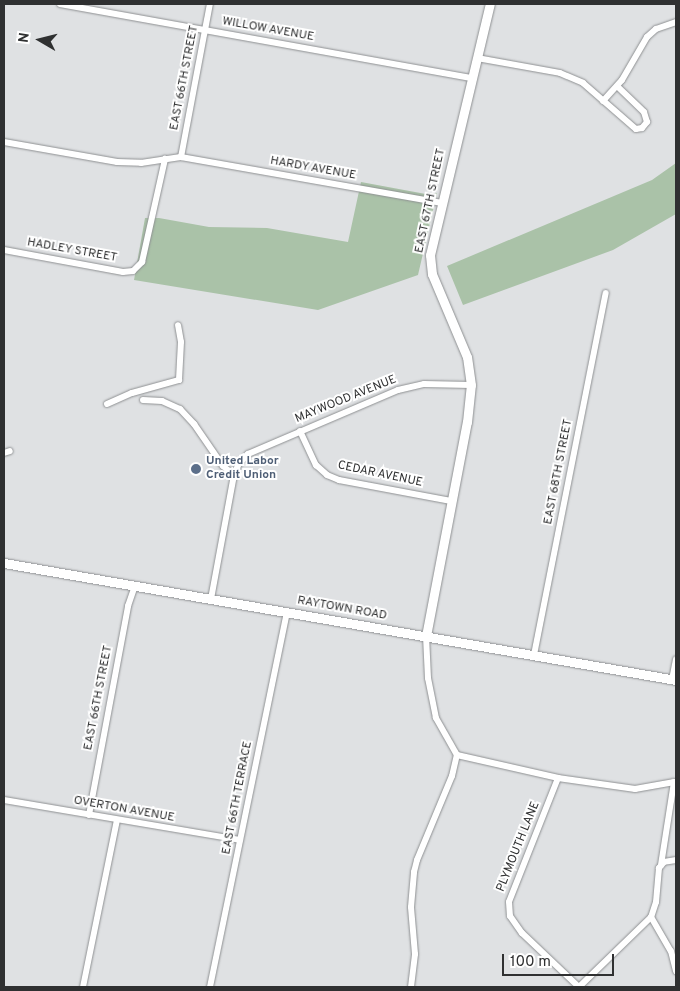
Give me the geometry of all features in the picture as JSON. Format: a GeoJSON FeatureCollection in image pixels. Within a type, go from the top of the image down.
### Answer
{"type":"FeatureCollection","features":[{"type":"Feature","properties":{"kind":"main road","name":"EAST 67TH STREET"},"geometry":{"type":"LineString","coordinates":[[426,636],[467,422],[471,385],[467,357],[432,274],[430,255],[490,4]]}},
{"type":"Feature","properties":{"kind":"main road","name":"RAYTOWN ROAD"},"geometry":{"type":"LineString","coordinates":[[4,563],[674,680]]}},
{"type":"Feature","properties":{"kind":"street","name":"WILLOW AVENUE"},"geometry":{"type":"LineString","coordinates":[[60,4],[100,7],[206,30],[472,78]]}},
{"type":"Feature","properties":{"kind":"street","name":"EAST 66TH STREET"},"geometry":{"type":"LineString","coordinates":[[181,157],[210,4]]}},
{"type":"Feature","properties":{"kind":"street"},"geometry":{"type":"LineString","coordinates":[[604,101],[617,86],[646,37],[656,29],[676,22]]}},
{"type":"Feature","properties":{"kind":"street"},"geometry":{"type":"LineString","coordinates":[[477,58],[560,73],[583,83],[636,129],[644,127],[647,119],[642,108],[617,86]]}},
{"type":"Feature","properties":{"kind":"street"},"geometry":{"type":"LineString","coordinates":[[4,142],[117,162],[141,163],[165,159]]}},
{"type":"Feature","properties":{"kind":"street","name":"HARDY AVENUE"},"geometry":{"type":"LineString","coordinates":[[165,159],[181,157],[442,203]]}},
{"type":"Feature","properties":{"kind":"street","name":"HADLEY STREET"},"geometry":{"type":"LineString","coordinates":[[4,250],[123,272],[137,269],[142,262],[165,159]]}},
{"type":"Feature","properties":{"kind":"street","name":"EAST 68TH STREET"},"geometry":{"type":"LineString","coordinates":[[534,655],[606,293]]}},
{"type":"Feature","properties":{"kind":"street"},"geometry":{"type":"LineString","coordinates":[[107,404],[132,393],[179,380],[181,342],[178,325]]}},
{"type":"Feature","properties":{"kind":"street","name":"MAYWOOD AVENUE"},"geometry":{"type":"LineString","coordinates":[[234,475],[238,465],[248,454],[398,390],[424,384],[471,385]]}},
{"type":"Feature","properties":{"kind":"street"},"geometry":{"type":"LineString","coordinates":[[143,400],[162,401],[180,408],[194,424],[223,466],[234,475],[211,599]]}},
{"type":"Feature","properties":{"kind":"street","name":"CEDAR AVENUE"},"geometry":{"type":"LineString","coordinates":[[300,431],[316,465],[327,475],[339,480],[451,501]]}},
{"type":"Feature","properties":{"kind":"street","name":"EAST 66TH STREET"},"geometry":{"type":"LineString","coordinates":[[89,815],[126,614],[135,586]]}},
{"type":"Feature","properties":{"kind":"street","name":"EAST 66TH TERRACE"},"geometry":{"type":"LineString","coordinates":[[210,987],[287,612]]}},
{"type":"Feature","properties":{"kind":"street"},"geometry":{"type":"LineString","coordinates":[[411,987],[415,954],[411,907],[414,872],[417,860],[452,776],[457,754],[436,718],[428,678],[426,636]]}},
{"type":"Feature","properties":{"kind":"street"},"geometry":{"type":"LineString","coordinates":[[674,680],[676,659]]}},
{"type":"Feature","properties":{"kind":"street"},"geometry":{"type":"LineString","coordinates":[[457,754],[558,778],[635,789],[676,781],[656,902],[651,918],[579,987]]}},
{"type":"Feature","properties":{"kind":"street","name":"PLYMOUTH LANE"},"geometry":{"type":"LineString","coordinates":[[558,778],[509,902],[510,916],[528,940],[579,987]]}},
{"type":"Feature","properties":{"kind":"street","name":"OVERTON AVENUE"},"geometry":{"type":"LineString","coordinates":[[4,800],[240,840]]}},
{"type":"Feature","properties":{"kind":"street"},"geometry":{"type":"LineString","coordinates":[[83,987],[117,820]]}},
{"type":"Feature","properties":{"kind":"street"},"geometry":{"type":"LineString","coordinates":[[661,865],[668,860],[676,860]]}},
{"type":"Feature","properties":{"kind":"street"},"geometry":{"type":"LineString","coordinates":[[651,918],[666,942],[676,971]]}},
{"type":"Feature","properties":{"kind":"green space"},"geometry":{"type":"Polygon","coordinates":[[[676,163],[676,214],[613,250],[463,305],[447,266],[652,180],[676,163]]]}},
{"type":"Feature","properties":{"kind":"green space"},"geometry":{"type":"Polygon","coordinates":[[[361,182],[431,195],[437,193],[418,275],[318,310],[134,280],[145,218],[159,218],[209,227],[267,228],[348,242],[361,182]]]}},
{"type":"Feature","properties":{"kind":"place","name":"United Labor Credit Union"},"geometry":{"type":"Point","coordinates":[196,469]}}]}
